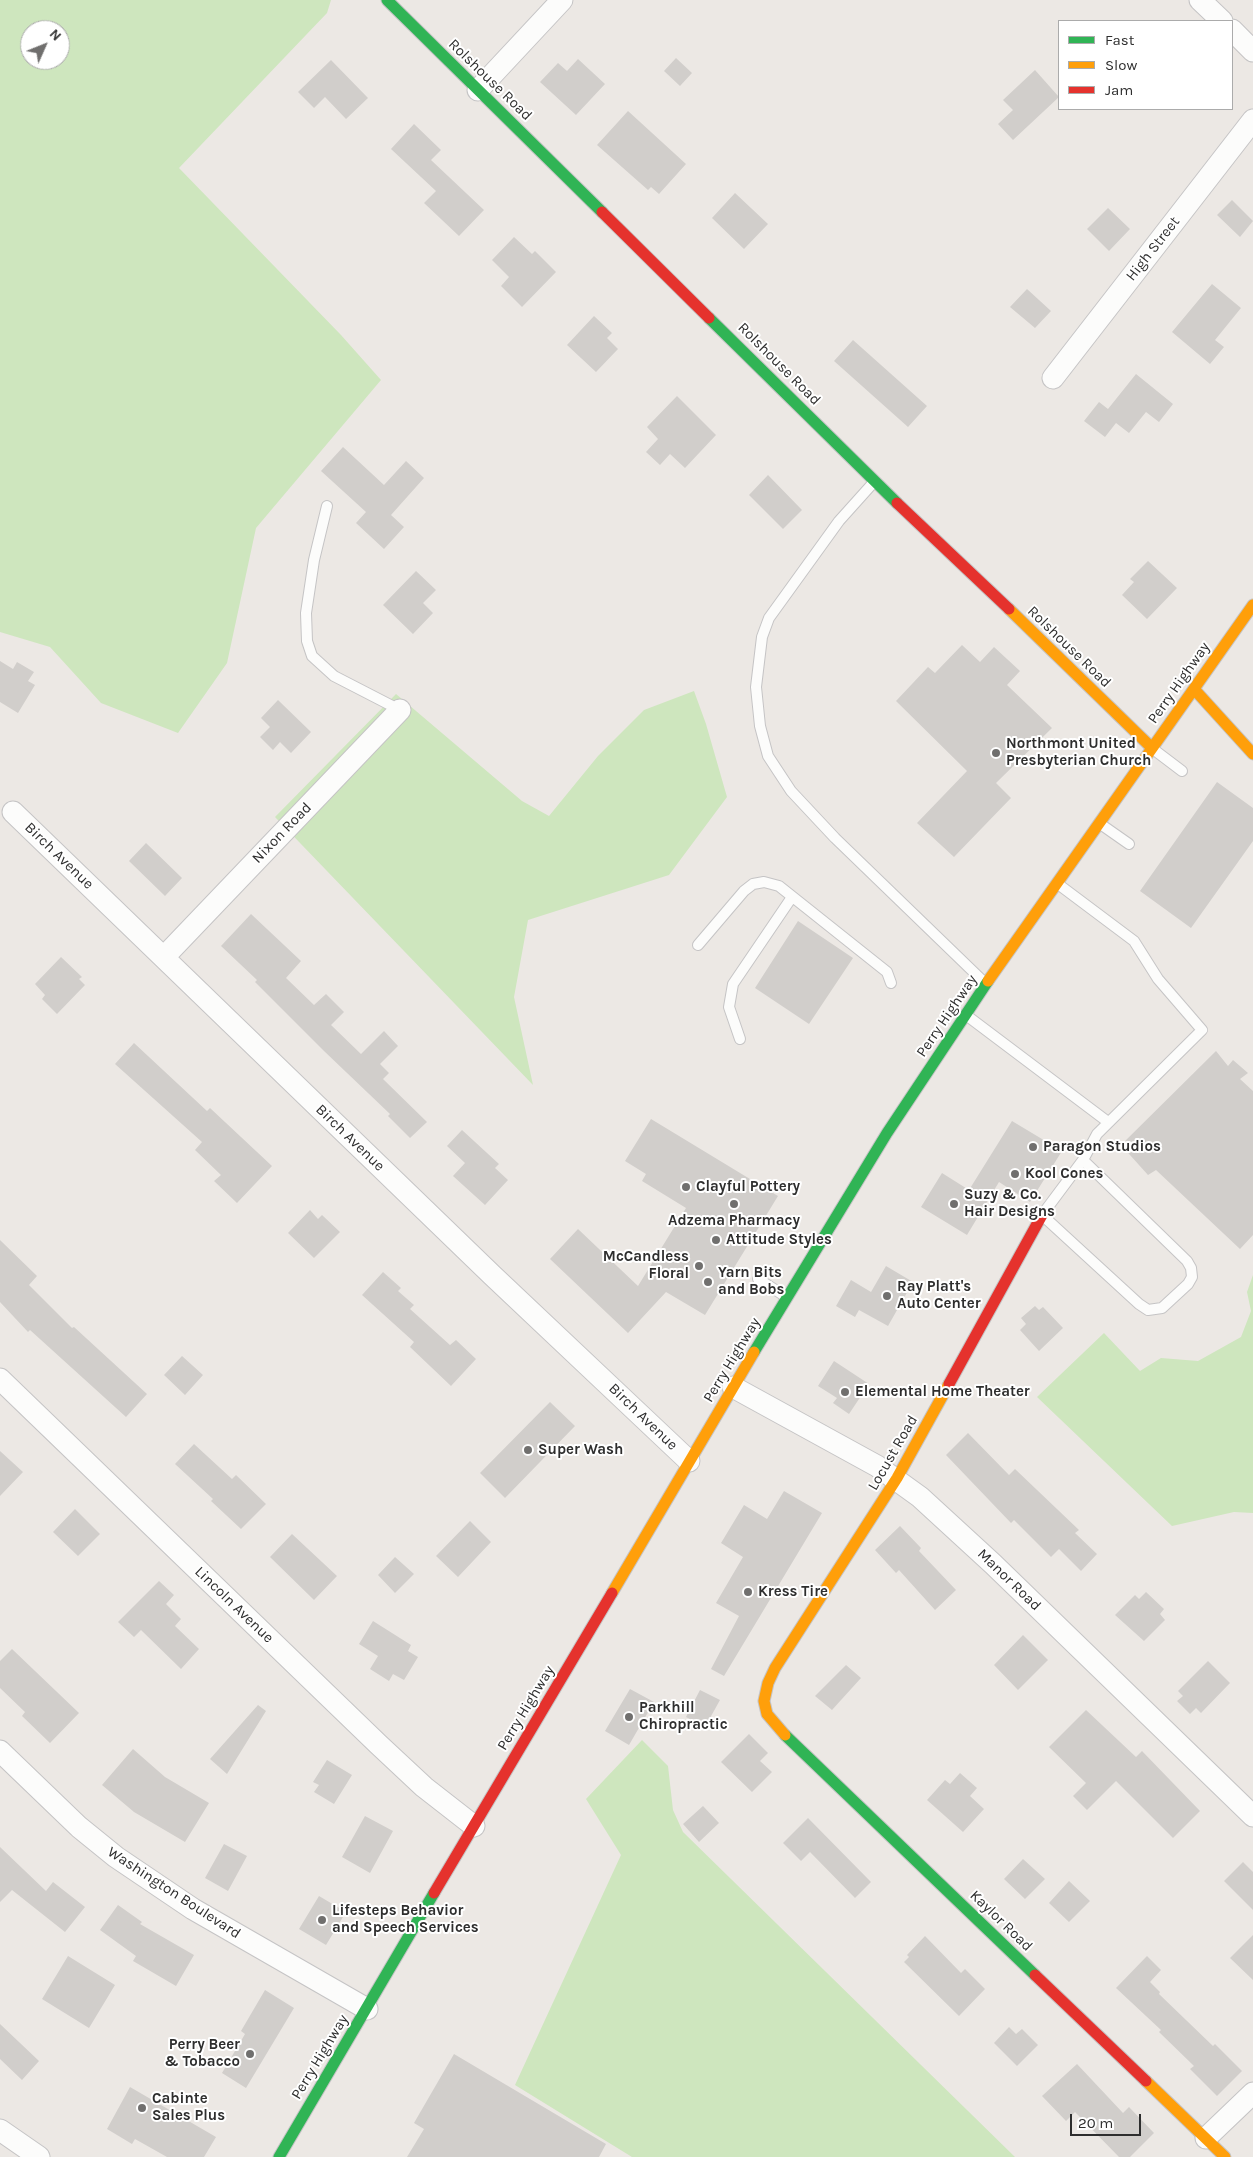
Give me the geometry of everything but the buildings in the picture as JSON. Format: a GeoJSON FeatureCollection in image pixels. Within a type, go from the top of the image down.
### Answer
{"type":"FeatureCollection","features":[{"type":"Feature","properties":{"kind":"street","name":"Rolshouse Road"},"geometry":{"type":"LineString","coordinates":[[386,0],[875,482],[989,589],[1152,748]]}},
{"type":"Feature","properties":{"kind":"street"},"geometry":{"type":"LineString","coordinates":[[478,90],[562,0]]}},
{"type":"Feature","properties":{"kind":"street"},"geometry":{"type":"LineString","coordinates":[[1200,0],[1221,20]]}},
{"type":"Feature","properties":{"kind":"street"},"geometry":{"type":"LineString","coordinates":[[1233,31],[1253,51]]}},
{"type":"Feature","properties":{"kind":"street","name":"High Street"},"geometry":{"type":"LineString","coordinates":[[1053,378],[1253,120]]}},
{"type":"Feature","properties":{"kind":"street","name":"Perry Highway"},"geometry":{"type":"LineString","coordinates":[[279,2157],[786,1297],[887,1133],[986,984],[1253,605]]}},
{"type":"Feature","properties":{"kind":"street"},"geometry":{"type":"LineString","coordinates":[[1194,689],[1253,754]]}},
{"type":"Feature","properties":{"kind":"street","name":"Nixon Road"},"geometry":{"type":"LineString","coordinates":[[164,957],[400,710]]}},
{"type":"Feature","properties":{"kind":"street","name":"Birch Avenue"},"geometry":{"type":"LineString","coordinates":[[13,812],[492,1275],[689,1461]]}},
{"type":"Feature","properties":{"kind":"street","name":"Locust Road"},"geometry":{"type":"LineString","coordinates":[[764,1701],[768,1683],[775,1668],[897,1478],[1042,1215]]}},
{"type":"Feature","properties":{"kind":"street","name":"Lincoln Avenue"},"geometry":{"type":"LineString","coordinates":[[0,1379],[378,1744],[424,1787],[474,1826]]}},
{"type":"Feature","properties":{"kind":"street","name":"Manor Road"},"geometry":{"type":"LineString","coordinates":[[733,1387],[897,1478],[993,1564],[1253,1816]]}},
{"type":"Feature","properties":{"kind":"street","name":"Kaylor Road"},"geometry":{"type":"LineString","coordinates":[[764,1701],[767,1714],[776,1726],[1224,2157]]}},
{"type":"Feature","properties":{"kind":"street","name":"Washington Boulevard"},"geometry":{"type":"LineString","coordinates":[[0,1752],[79,1827],[137,1872],[193,1909],[366,2009]]}},
{"type":"Feature","properties":{"kind":"street"},"geometry":{"type":"LineString","coordinates":[[1206,2138],[1253,2093]]}},
{"type":"Feature","properties":{"kind":"street"},"geometry":{"type":"LineString","coordinates":[[0,2130],[39,2157]]}},
{"type":"Feature","properties":{"kind":"lane"},"geometry":{"type":"LineString","coordinates":[[875,482],[839,521],[770,618],[762,637],[756,687],[760,726],[768,756],[791,791],[986,984]]}},
{"type":"Feature","properties":{"kind":"lane"},"geometry":{"type":"LineString","coordinates":[[327,506],[314,560],[306,613],[307,641],[312,656],[334,676],[400,710]]}},
{"type":"Feature","properties":{"kind":"lane"},"geometry":{"type":"LineString","coordinates":[[1152,748],[1182,772]]}},
{"type":"Feature","properties":{"kind":"lane"},"geometry":{"type":"LineString","coordinates":[[1099,823],[1129,844]]}},
{"type":"Feature","properties":{"kind":"lane"},"geometry":{"type":"LineString","coordinates":[[698,945],[744,891],[753,884],[764,882],[779,886],[887,972],[891,983]]}},
{"type":"Feature","properties":{"kind":"lane"},"geometry":{"type":"LineString","coordinates":[[1057,883],[1134,941],[1158,979],[1202,1030],[1096,1134],[1083,1160],[1042,1215],[1148,1310],[1162,1308],[1188,1284],[1192,1277],[1191,1268],[1083,1160]]}},
{"type":"Feature","properties":{"kind":"lane"},"geometry":{"type":"LineString","coordinates":[[740,1039],[730,1006],[733,984],[792,897]]}},
{"type":"Feature","properties":{"kind":"lane"},"geometry":{"type":"LineString","coordinates":[[966,1015],[1108,1122]]}},
{"type":"Feature","properties":{"kind":"lane"},"geometry":{"type":"LineString","coordinates":[[758,1279],[786,1297]]}},
{"type":"Feature","properties":{"kind":"green space"},"geometry":{"type":"Polygon","coordinates":[[[0,0],[331,0],[327,13],[179,168],[341,335],[381,380],[256,528],[227,663],[178,733],[101,703],[50,647],[0,632],[0,0]]]}},
{"type":"Feature","properties":{"kind":"green space"},"geometry":{"type":"Polygon","coordinates":[[[694,691],[706,724],[727,797],[669,875],[528,920],[514,997],[533,1085],[275,817],[396,694],[522,801],[549,816],[598,756],[644,710],[694,691]]]}},
{"type":"Feature","properties":{"kind":"green space"},"geometry":{"type":"Polygon","coordinates":[[[1253,1275],[1253,1513],[1234,1512],[1172,1526],[1037,1397],[1104,1333],[1140,1371],[1161,1358],[1198,1361],[1241,1337],[1251,1311],[1247,1292],[1253,1275]]]}},
{"type":"Feature","properties":{"kind":"green space"},"geometry":{"type":"Polygon","coordinates":[[[642,1740],[668,1766],[673,1810],[683,1832],[1015,2157],[632,2157],[515,2085],[621,1855],[586,1799],[642,1740]]]}},
{"type":"Feature","properties":{"kind":"traffic: fast"},"geometry":{"type":"LineString","coordinates":[[387,0],[602,212]]}},
{"type":"Feature","properties":{"kind":"traffic: fast"},"geometry":{"type":"LineString","coordinates":[[709,318],[897,503]]}},
{"type":"Feature","properties":{"kind":"traffic: fast"},"geometry":{"type":"LineString","coordinates":[[754,1352],[887,1133],[988,981]]}},
{"type":"Feature","properties":{"kind":"traffic: fast"},"geometry":{"type":"LineString","coordinates":[[785,1735],[1035,1975]]}},
{"type":"Feature","properties":{"kind":"traffic: fast"},"geometry":{"type":"LineString","coordinates":[[279,2157],[434,1893]]}},
{"type":"Feature","properties":{"kind":"traffic: slow"},"geometry":{"type":"LineString","coordinates":[[988,981],[1253,605]]}},
{"type":"Feature","properties":{"kind":"traffic: slow"},"geometry":{"type":"LineString","coordinates":[[1009,609],[1152,748]]}},
{"type":"Feature","properties":{"kind":"traffic: slow"},"geometry":{"type":"LineString","coordinates":[[1194,689],[1253,754]]}},
{"type":"Feature","properties":{"kind":"traffic: slow"},"geometry":{"type":"LineString","coordinates":[[612,1593],[754,1352]]}},
{"type":"Feature","properties":{"kind":"traffic: slow"},"geometry":{"type":"LineString","coordinates":[[785,1735],[767,1714],[764,1701],[768,1683],[775,1668],[897,1478],[949,1384]]}},
{"type":"Feature","properties":{"kind":"traffic: slow"},"geometry":{"type":"LineString","coordinates":[[1146,2081],[1225,2157]]}},
{"type":"Feature","properties":{"kind":"traffic: jam"},"geometry":{"type":"LineString","coordinates":[[602,212],[709,318]]}},
{"type":"Feature","properties":{"kind":"traffic: jam"},"geometry":{"type":"LineString","coordinates":[[897,503],[1009,609]]}},
{"type":"Feature","properties":{"kind":"traffic: jam"},"geometry":{"type":"LineString","coordinates":[[949,1384],[1042,1215]]}},
{"type":"Feature","properties":{"kind":"traffic: jam"},"geometry":{"type":"LineString","coordinates":[[434,1893],[612,1593]]}},
{"type":"Feature","properties":{"kind":"traffic: jam"},"geometry":{"type":"LineString","coordinates":[[1035,1975],[1146,2081]]}},
{"type":"Feature","properties":{"kind":"place","name":"Northmont United Presbyterian Church"},"geometry":{"type":"Point","coordinates":[996,753]}},
{"type":"Feature","properties":{"kind":"place","name":"Paragon Studios"},"geometry":{"type":"Point","coordinates":[1033,1147]}},
{"type":"Feature","properties":{"kind":"place","name":"Kool Cones"},"geometry":{"type":"Point","coordinates":[1015,1174]}},
{"type":"Feature","properties":{"kind":"place","name":"Clayful Pottery"},"geometry":{"type":"Point","coordinates":[686,1187]}},
{"type":"Feature","properties":{"kind":"place","name":"Adzema Pharmacy"},"geometry":{"type":"Point","coordinates":[734,1204]}},
{"type":"Feature","properties":{"kind":"place","name":"Suzy & Co. Hair Designs"},"geometry":{"type":"Point","coordinates":[954,1204]}},
{"type":"Feature","properties":{"kind":"place","name":"Attitude Styles"},"geometry":{"type":"Point","coordinates":[716,1240]}},
{"type":"Feature","properties":{"kind":"place","name":"McCandless Floral"},"geometry":{"type":"Point","coordinates":[699,1266]}},
{"type":"Feature","properties":{"kind":"place","name":"Yarn Bits and Bobs"},"geometry":{"type":"Point","coordinates":[708,1282]}},
{"type":"Feature","properties":{"kind":"place","name":"Ray Platt's Auto Center"},"geometry":{"type":"Point","coordinates":[887,1296]}},
{"type":"Feature","properties":{"kind":"place","name":"Elemental Home Theater"},"geometry":{"type":"Point","coordinates":[845,1392]}},
{"type":"Feature","properties":{"kind":"place","name":"Super Wash"},"geometry":{"type":"Point","coordinates":[528,1450]}},
{"type":"Feature","properties":{"kind":"place","name":"Kress Tire"},"geometry":{"type":"Point","coordinates":[748,1592]}},
{"type":"Feature","properties":{"kind":"place","name":"Parkhill Chiropractic"},"geometry":{"type":"Point","coordinates":[629,1717]}},
{"type":"Feature","properties":{"kind":"place","name":"Lifesteps Behavior and Speech Services"},"geometry":{"type":"Point","coordinates":[322,1920]}},
{"type":"Feature","properties":{"kind":"place","name":"Perry Beer & Tobacco"},"geometry":{"type":"Point","coordinates":[250,2054]}},
{"type":"Feature","properties":{"kind":"place","name":"Cabinte Sales Plus"},"geometry":{"type":"Point","coordinates":[142,2108]}}]}
